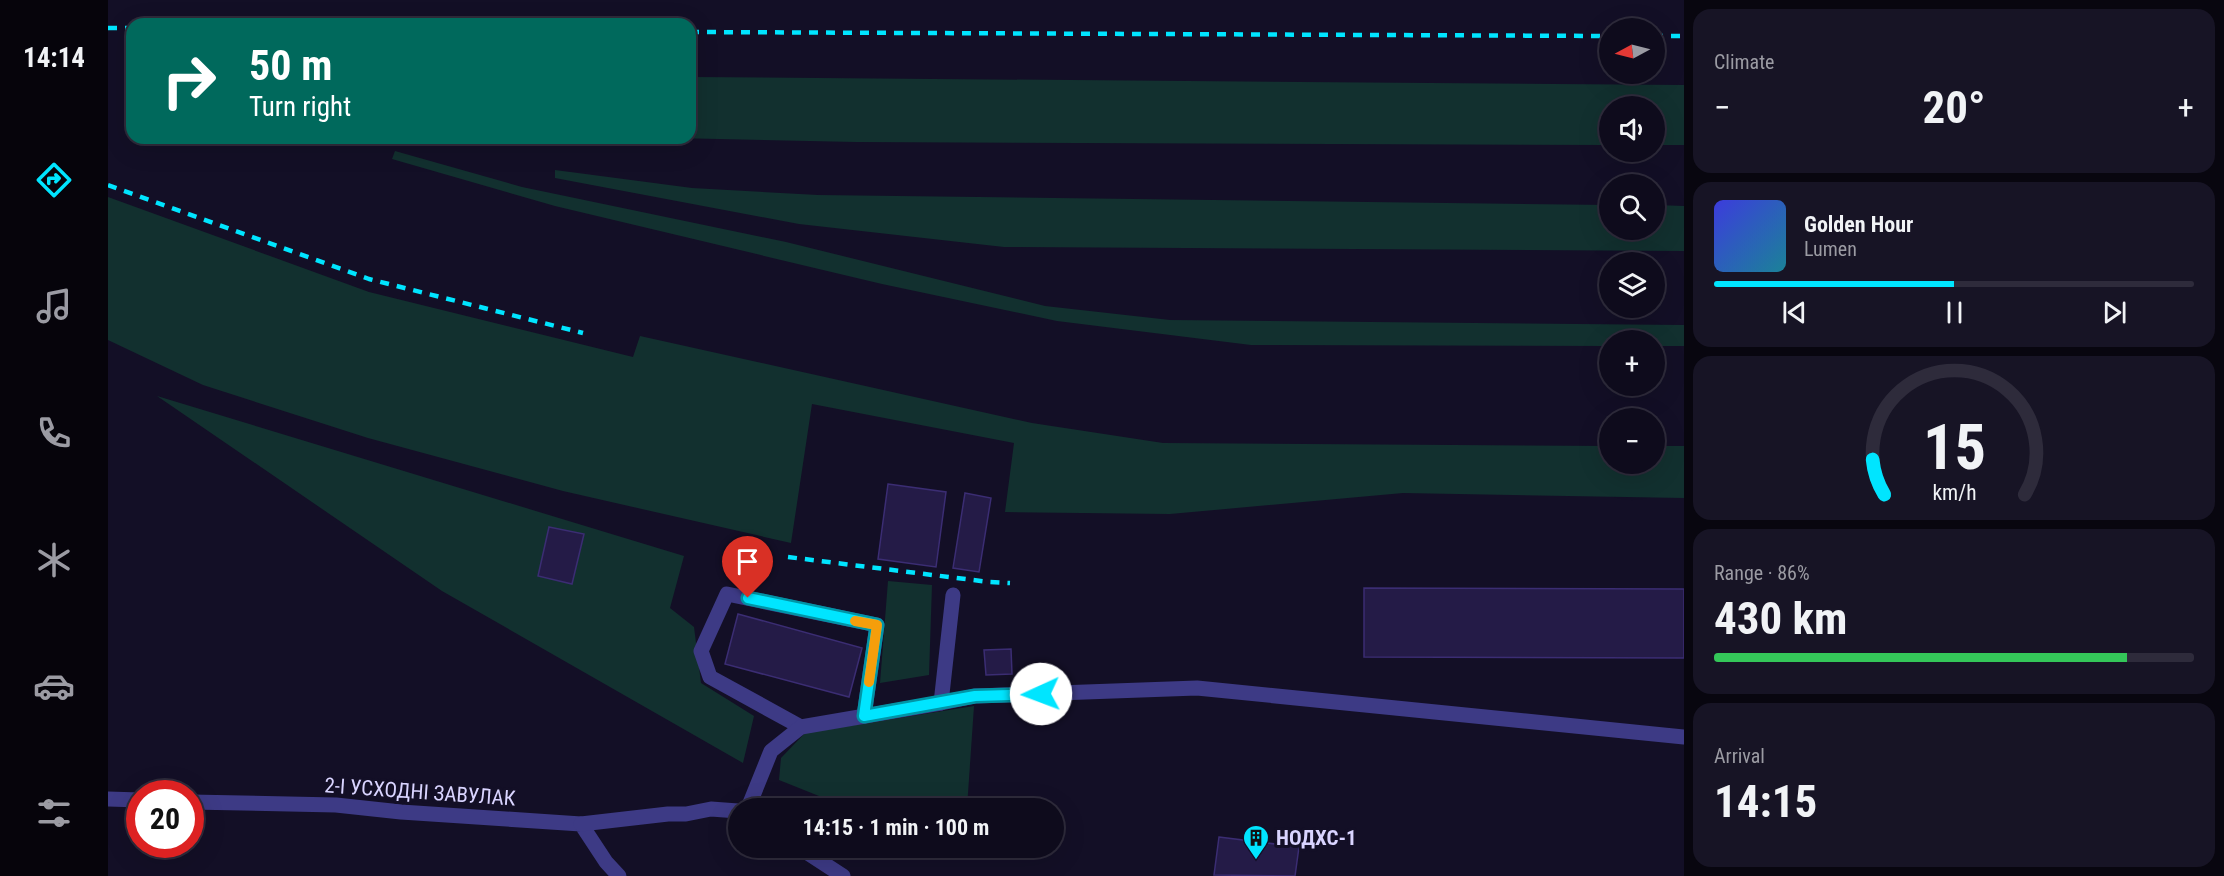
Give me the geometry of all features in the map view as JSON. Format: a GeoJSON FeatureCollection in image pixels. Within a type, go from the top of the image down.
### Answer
{"type":"FeatureCollection","features":[{"type":"Feature","properties":{"kind":"street"},"geometry":{"type":"LineString","coordinates":[[801,727],[710,677],[701,651],[727,594],[877,625],[864,716]]}},
{"type":"Feature","properties":{"kind":"street"},"geometry":{"type":"LineString","coordinates":[[941,703],[953,595]]}},
{"type":"Feature","properties":{"kind":"street"},"geometry":{"type":"LineString","coordinates":[[752,798],[771,751],[801,727],[975,696],[1197,688],[1684,737]]}},
{"type":"Feature","properties":{"kind":"street"},"geometry":{"type":"LineString","coordinates":[[108,800],[126,800]]}},
{"type":"Feature","properties":{"kind":"street","name":"2-І УСХОДНІ ЗАВУЛАК"},"geometry":{"type":"LineString","coordinates":[[204,802],[336,805],[412,813],[581,824],[686,814],[711,809],[728,810]]}},
{"type":"Feature","properties":{"kind":"street"},"geometry":{"type":"LineString","coordinates":[[581,824],[606,862],[619,876]]}},
{"type":"Feature","properties":{"kind":"street"},"geometry":{"type":"LineString","coordinates":[[815,858],[843,876]]}},
{"type":"Feature","properties":{"kind":"green space"},"geometry":{"type":"Polygon","coordinates":[[[696,77],[1684,85],[1684,145],[1665,145],[1665,96],[1599,96],[1599,145],[856,142],[696,138],[696,77]]]}},
{"type":"Feature","properties":{"kind":"green space"},"geometry":{"type":"Polygon","coordinates":[[[395,151],[522,187],[786,242],[1045,306],[1170,320],[1684,325],[1684,346],[1665,346],[1665,330],[1599,330],[1599,346],[1251,345],[1057,321],[882,284],[555,206],[392,159],[395,151]]]}},
{"type":"Feature","properties":{"kind":"green space"},"geometry":{"type":"Polygon","coordinates":[[[555,170],[692,188],[818,195],[1599,205],[1599,240],[1665,240],[1665,205],[1684,206],[1684,251],[1004,247],[799,224],[555,178],[555,170]]]}},
{"type":"Feature","properties":{"kind":"green space"},"geometry":{"type":"Polygon","coordinates":[[[108,197],[369,292],[633,357],[640,336],[1032,423],[1163,443],[1599,446],[1599,474],[1665,474],[1665,446],[1684,446],[1684,498],[1403,493],[1170,514],[1005,512],[1014,443],[812,404],[791,543],[563,491],[368,438],[203,385],[108,340],[108,197]]]}},
{"type":"Feature","properties":{"kind":"green space"},"geometry":{"type":"Polygon","coordinates":[[[157,396],[684,556],[670,608],[694,627],[701,683],[754,716],[743,763],[442,591],[157,396]]]}},
{"type":"Feature","properties":{"kind":"green space"},"geometry":{"type":"Polygon","coordinates":[[[888,581],[932,585],[929,675],[880,683],[888,581]]]}},
{"type":"Feature","properties":{"kind":"green space"},"geometry":{"type":"Polygon","coordinates":[[[974,706],[968,798],[824,798],[779,780],[781,758],[805,733],[974,706]]]}},
{"type":"Feature","properties":{"kind":"building"},"geometry":{"type":"Polygon","coordinates":[[[888,484],[946,492],[936,567],[878,559],[888,484]]]}},
{"type":"Feature","properties":{"kind":"building"},"geometry":{"type":"Polygon","coordinates":[[[965,493],[991,498],[979,572],[953,568],[965,493]]]}},
{"type":"Feature","properties":{"kind":"building"},"geometry":{"type":"Polygon","coordinates":[[[549,527],[584,534],[572,584],[538,576],[549,527]]]}},
{"type":"Feature","properties":{"kind":"building"},"geometry":{"type":"Polygon","coordinates":[[[1364,588],[1684,589],[1684,658],[1364,657],[1364,588]]]}},
{"type":"Feature","properties":{"kind":"building"},"geometry":{"type":"Polygon","coordinates":[[[738,614],[862,648],[849,697],[725,664],[738,614]]]}},
{"type":"Feature","properties":{"kind":"building"},"geometry":{"type":"Polygon","coordinates":[[[1011,649],[1012,674],[986,675],[984,650],[1011,649]]]}},
{"type":"Feature","properties":{"kind":"building","name":"НОДХС-1"},"geometry":{"type":"Polygon","coordinates":[[[1219,837],[1299,847],[1295,876],[1214,875],[1219,837]]]}},
{"type":"Feature","properties":{"kind":"railway"},"geometry":{"type":"LineString","coordinates":[[108,28],[126,28]]}},
{"type":"Feature","properties":{"kind":"railway"},"geometry":{"type":"LineString","coordinates":[[696,32],[1599,36]]}},
{"type":"Feature","properties":{"kind":"railway"},"geometry":{"type":"LineString","coordinates":[[1665,36],[1684,36]]}},
{"type":"Feature","properties":{"kind":"railway"},"geometry":{"type":"LineString","coordinates":[[108,185],[369,279],[583,333]]}},
{"type":"Feature","properties":{"kind":"railway"},"geometry":{"type":"LineString","coordinates":[[788,557],[1010,583]]}},
{"type":"Feature","properties":{"kind":"slow traffic"},"geometry":{"type":"LineString","coordinates":[[855,621],[877,625],[869,682]]}},
{"type":"Feature","properties":{"kind":"place","name":"НОДХС-1"},"geometry":{"type":"Point","coordinates":[1256,861]}},
{"type":"Feature","properties":{"kind":"route"},"geometry":{"type":"LineString","coordinates":[[748,598],[877,625],[864,716],[975,696],[1041,694]]}}]}
